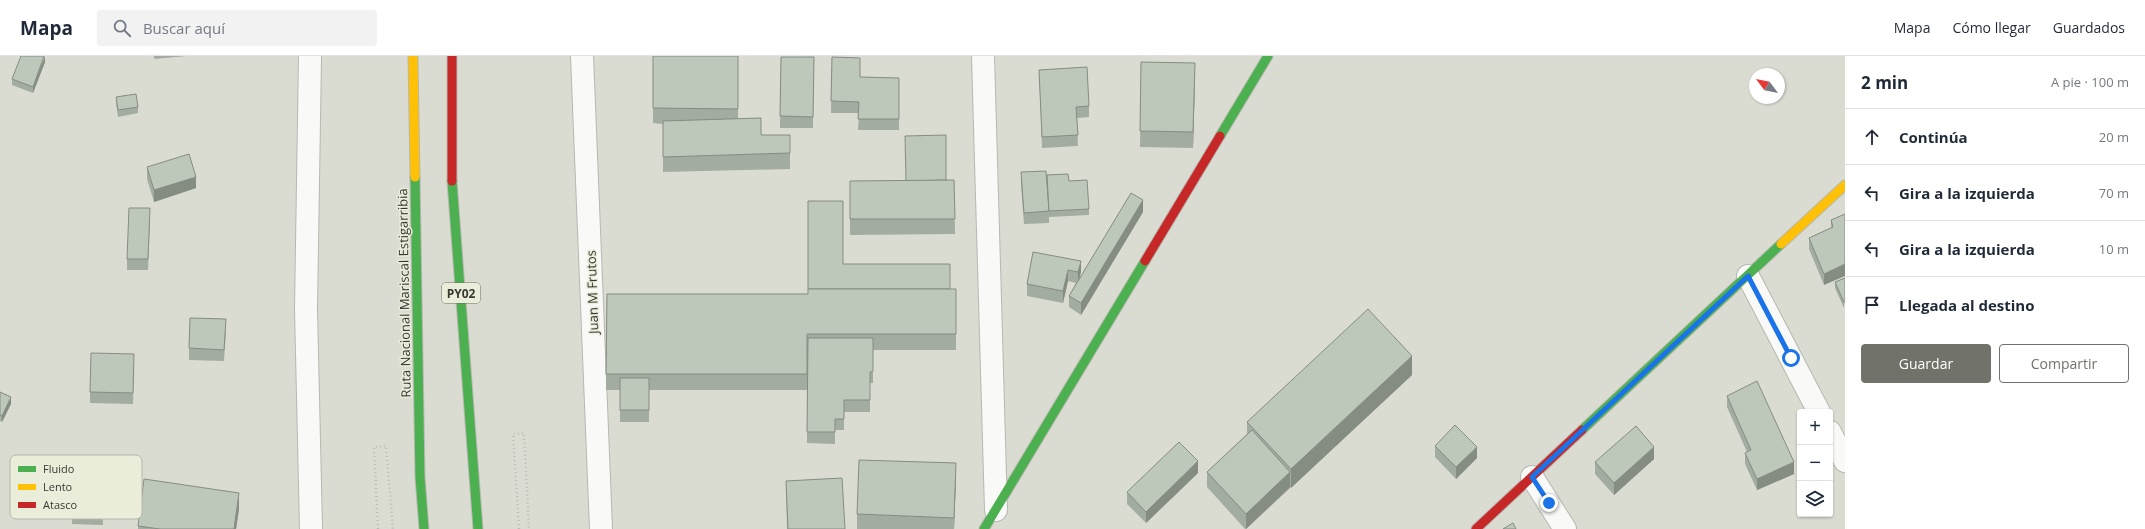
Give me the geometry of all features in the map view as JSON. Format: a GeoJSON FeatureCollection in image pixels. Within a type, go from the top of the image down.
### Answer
{"type":"FeatureCollection","features":[{"type":"Feature","properties":{"kind":"main road","name":"Ruta Nacional Mariscal Estigarribia"},"geometry":{"type":"LineString","coordinates":[[413,56],[420,469],[424,529]]}},
{"type":"Feature","properties":{"kind":"main road","name":"PY02"},"geometry":{"type":"LineString","coordinates":[[452,56],[452,171],[478,529]]}},
{"type":"Feature","properties":{"kind":"main road"},"geometry":{"type":"LineString","coordinates":[[984,529],[1268,56]]}},
{"type":"Feature","properties":{"kind":"main road"},"geometry":{"type":"LineString","coordinates":[[1476,529],[1845,185]]}},
{"type":"Feature","properties":{"kind":"street"},"geometry":{"type":"LineString","coordinates":[[310,56],[306,309],[311,529]]}},
{"type":"Feature","properties":{"kind":"street","name":"Juan M Frutos"},"geometry":{"type":"LineString","coordinates":[[582,56],[601,529]]}},
{"type":"Feature","properties":{"kind":"street"},"geometry":{"type":"LineString","coordinates":[[983,56],[996,510]]}},
{"type":"Feature","properties":{"kind":"street"},"geometry":{"type":"LineString","coordinates":[[1748,276],[1817,409]]}},
{"type":"Feature","properties":{"kind":"street"},"geometry":{"type":"LineString","coordinates":[[1833,438],[1845,461]]}},
{"type":"Feature","properties":{"kind":"street"},"geometry":{"type":"LineString","coordinates":[[1532,477],[1566,529]]}},
{"type":"Feature","properties":{"kind":"path"},"geometry":{"type":"LineString","coordinates":[[519,529],[514,434],[524,433],[529,529]]}},
{"type":"Feature","properties":{"kind":"path"},"geometry":{"type":"LineString","coordinates":[[378,529],[374,447],[386,446],[393,529]]}},
{"type":"Feature","properties":{"kind":"building"},"geometry":{"type":"Polygon","coordinates":[[[21,56],[44,56],[33,87],[12,79],[21,56]]]}},
{"type":"Feature","properties":{"kind":"building"},"geometry":{"type":"Polygon","coordinates":[[[653,56],[738,56],[738,109],[653,108],[653,56]]]}},
{"type":"Feature","properties":{"kind":"building"},"geometry":{"type":"Polygon","coordinates":[[[781,57],[814,57],[813,117],[780,116],[781,57]]]}},
{"type":"Feature","properties":{"kind":"building"},"geometry":{"type":"Polygon","coordinates":[[[832,57],[860,58],[860,77],[899,78],[899,119],[858,119],[859,102],[831,101],[832,57]]]}},
{"type":"Feature","properties":{"kind":"building"},"geometry":{"type":"Polygon","coordinates":[[[1141,62],[1195,63],[1193,132],[1140,131],[1141,62]]]}},
{"type":"Feature","properties":{"kind":"building"},"geometry":{"type":"Polygon","coordinates":[[[1087,67],[1089,106],[1076,107],[1078,135],[1042,137],[1039,70],[1087,67]]]}},
{"type":"Feature","properties":{"kind":"building"},"geometry":{"type":"Polygon","coordinates":[[[136,94],[138,107],[118,110],[116,97],[136,94]]]}},
{"type":"Feature","properties":{"kind":"building"},"geometry":{"type":"Polygon","coordinates":[[[761,118],[761,135],[790,135],[790,153],[663,157],[663,121],[761,118]]]}},
{"type":"Feature","properties":{"kind":"building"},"geometry":{"type":"Polygon","coordinates":[[[946,135],[946,180],[906,181],[905,136],[946,135]]]}},
{"type":"Feature","properties":{"kind":"building"},"geometry":{"type":"Polygon","coordinates":[[[189,154],[196,177],[154,190],[147,167],[189,154]]]}},
{"type":"Feature","properties":{"kind":"building"},"geometry":{"type":"Polygon","coordinates":[[[1046,171],[1049,211],[1024,213],[1021,172],[1046,171]]]}},
{"type":"Feature","properties":{"kind":"building"},"geometry":{"type":"Polygon","coordinates":[[[1068,174],[1069,181],[1087,180],[1089,209],[1049,211],[1047,175],[1068,174]]]}},
{"type":"Feature","properties":{"kind":"building"},"geometry":{"type":"Polygon","coordinates":[[[954,180],[955,219],[850,219],[850,181],[954,180]]]}},
{"type":"Feature","properties":{"kind":"building"},"geometry":{"type":"Polygon","coordinates":[[[1131,193],[1143,200],[1081,303],[1069,296],[1131,193]]]}},
{"type":"Feature","properties":{"kind":"building"},"geometry":{"type":"Polygon","coordinates":[[[808,201],[843,201],[843,264],[950,264],[950,289],[808,289],[808,201]]]}},
{"type":"Feature","properties":{"kind":"building"},"geometry":{"type":"Polygon","coordinates":[[[129,208],[150,208],[148,259],[127,259],[129,208]]]}},
{"type":"Feature","properties":{"kind":"building"},"geometry":{"type":"Polygon","coordinates":[[[1845,214],[1845,264],[1824,274],[1809,238],[1833,227],[1831,220],[1845,214]]]}},
{"type":"Feature","properties":{"kind":"building"},"geometry":{"type":"Polygon","coordinates":[[[1033,252],[1081,261],[1078,272],[1068,270],[1063,291],[1027,284],[1033,252]]]}},
{"type":"Feature","properties":{"kind":"building"},"geometry":{"type":"Polygon","coordinates":[[[1845,278],[1845,302],[1844,302],[1835,282],[1845,278]]]}},
{"type":"Feature","properties":{"kind":"building"},"geometry":{"type":"Polygon","coordinates":[[[808,289],[956,289],[956,334],[807,334],[807,374],[606,374],[607,294],[808,294],[808,289]]]}},
{"type":"Feature","properties":{"kind":"building"},"geometry":{"type":"Polygon","coordinates":[[[1368,309],[1412,356],[1291,469],[1247,422],[1368,309]]]}},
{"type":"Feature","properties":{"kind":"building"},"geometry":{"type":"Polygon","coordinates":[[[190,318],[226,319],[224,350],[189,348],[190,318]]]}},
{"type":"Feature","properties":{"kind":"building"},"geometry":{"type":"Polygon","coordinates":[[[808,338],[873,338],[873,371],[870,372],[870,400],[844,400],[844,419],[835,419],[835,432],[807,432],[808,338]]]}},
{"type":"Feature","properties":{"kind":"building"},"geometry":{"type":"Polygon","coordinates":[[[91,353],[134,354],[133,393],[90,392],[91,353]]]}},
{"type":"Feature","properties":{"kind":"building"},"geometry":{"type":"Polygon","coordinates":[[[620,378],[649,378],[649,410],[620,410],[620,378]]]}},
{"type":"Feature","properties":{"kind":"building"},"geometry":{"type":"Polygon","coordinates":[[[1757,381],[1794,462],[1757,479],[1745,453],[1751,450],[1727,396],[1757,381]]]}},
{"type":"Feature","properties":{"kind":"building"},"geometry":{"type":"Polygon","coordinates":[[[0,392],[11,397],[2,416],[0,415],[0,392]]]}},
{"type":"Feature","properties":{"kind":"building"},"geometry":{"type":"Polygon","coordinates":[[[1455,425],[1477,447],[1456,467],[1435,446],[1455,425]]]}},
{"type":"Feature","properties":{"kind":"building"},"geometry":{"type":"Polygon","coordinates":[[[1636,426],[1654,447],[1614,483],[1595,462],[1636,426]]]}},
{"type":"Feature","properties":{"kind":"building"},"geometry":{"type":"Polygon","coordinates":[[[1252,430],[1290,472],[1246,514],[1207,472],[1252,430]]]}},
{"type":"Feature","properties":{"kind":"building"},"geometry":{"type":"Polygon","coordinates":[[[1179,442],[1198,461],[1146,512],[1127,492],[1179,442]]]}},
{"type":"Feature","properties":{"kind":"building"},"geometry":{"type":"Polygon","coordinates":[[[859,460],[956,463],[954,518],[857,514],[859,460]]]}},
{"type":"Feature","properties":{"kind":"building"},"geometry":{"type":"Polygon","coordinates":[[[842,478],[845,529],[788,529],[786,481],[842,478]]]}},
{"type":"Feature","properties":{"kind":"building"},"geometry":{"type":"Polygon","coordinates":[[[144,479],[239,493],[234,529],[160,529],[138,526],[139,519],[142,519],[142,495],[144,479]]]}},
{"type":"Feature","properties":{"kind":"building"},"geometry":{"type":"Polygon","coordinates":[[[1513,523],[1516,529],[1503,529],[1513,523]]]}},
{"type":"Feature","properties":{"kind":"traffic: fast"},"geometry":{"type":"LineString","coordinates":[[1220,136],[1268,56]]}},
{"type":"Feature","properties":{"kind":"traffic: fast"},"geometry":{"type":"LineString","coordinates":[[415,177],[420,477],[424,529]]}},
{"type":"Feature","properties":{"kind":"traffic: fast"},"geometry":{"type":"LineString","coordinates":[[452,181],[478,529]]}},
{"type":"Feature","properties":{"kind":"traffic: fast"},"geometry":{"type":"LineString","coordinates":[[1582,430],[1781,244]]}},
{"type":"Feature","properties":{"kind":"traffic: fast"},"geometry":{"type":"LineString","coordinates":[[984,529],[1145,261]]}},
{"type":"Feature","properties":{"kind":"traffic: slow"},"geometry":{"type":"LineString","coordinates":[[413,56],[415,177]]}},
{"type":"Feature","properties":{"kind":"traffic: slow"},"geometry":{"type":"LineString","coordinates":[[1781,244],[1845,185]]}},
{"type":"Feature","properties":{"kind":"traffic: jam"},"geometry":{"type":"LineString","coordinates":[[452,56],[452,181]]}},
{"type":"Feature","properties":{"kind":"traffic: jam"},"geometry":{"type":"LineString","coordinates":[[1145,261],[1220,136]]}},
{"type":"Feature","properties":{"kind":"traffic: jam"},"geometry":{"type":"LineString","coordinates":[[1476,529],[1582,430]]}},
{"type":"Feature","properties":{"kind":"route"},"geometry":{"type":"LineString","coordinates":[[1549,503],[1532,477],[1748,276],[1791,358]]}}]}
